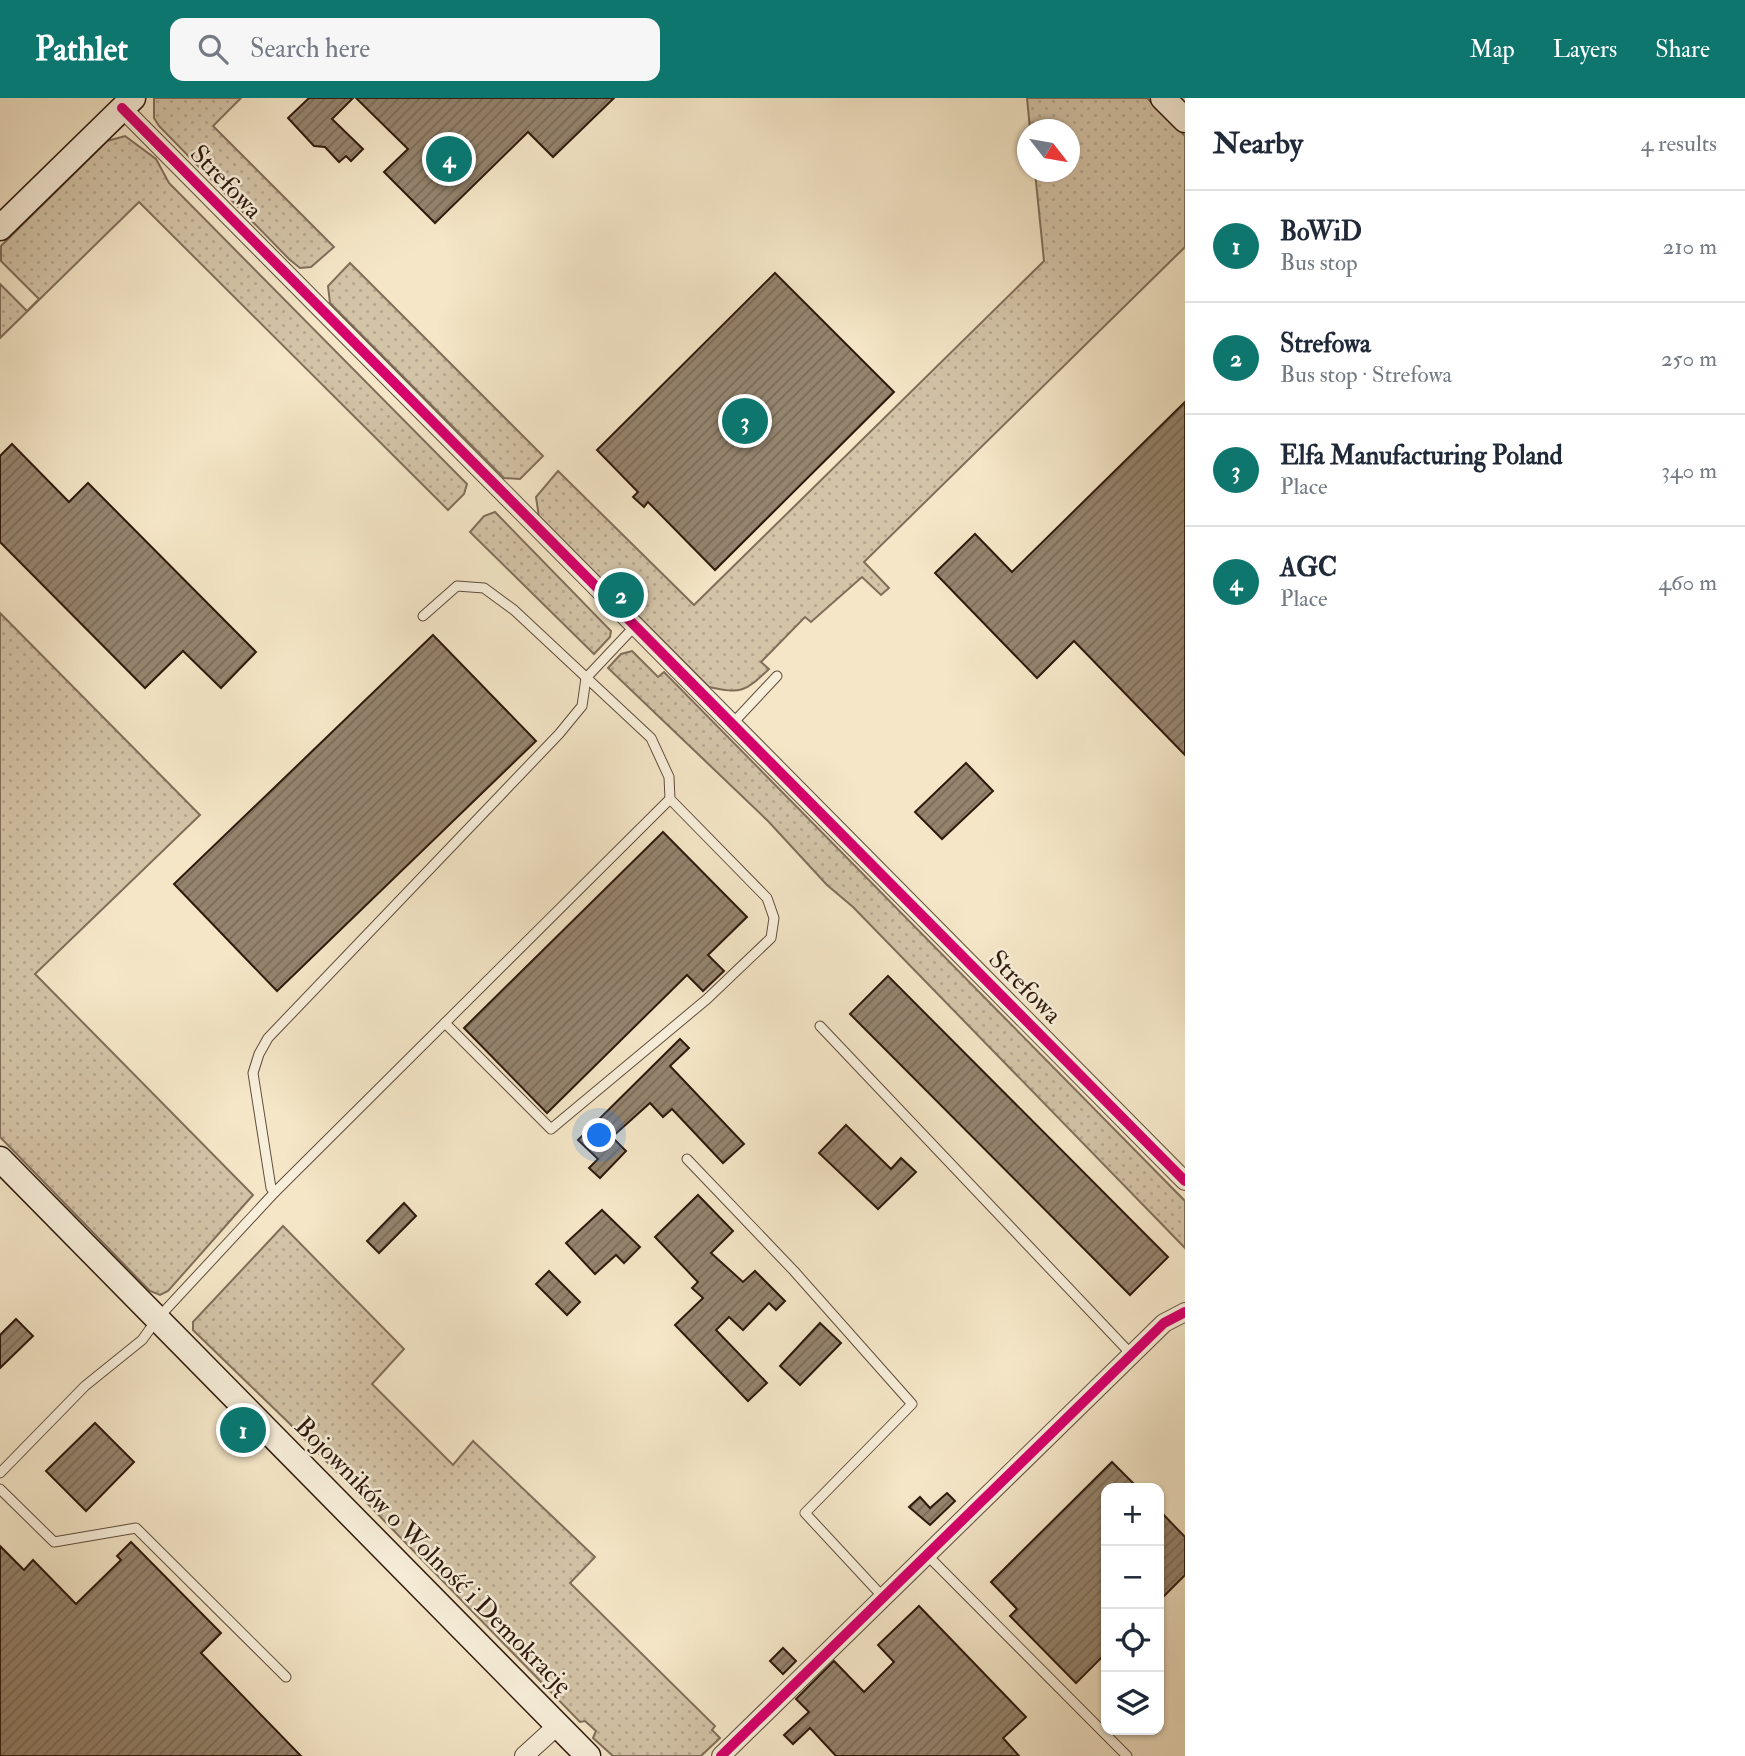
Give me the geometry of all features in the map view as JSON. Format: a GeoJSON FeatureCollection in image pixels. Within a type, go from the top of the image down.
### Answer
{"type":"FeatureCollection","features":[{"type":"Feature","properties":{"kind":"main road"},"geometry":{"type":"LineString","coordinates":[[1163,98],[1185,120]]}},
{"type":"Feature","properties":{"kind":"main road"},"geometry":{"type":"LineString","coordinates":[[0,228],[128,103]]}},
{"type":"Feature","properties":{"kind":"main road","name":"Bojowników o Wolność i Demokrację"},"geometry":{"type":"LineString","coordinates":[[0,1159],[588,1756]]}},
{"type":"Feature","properties":{"kind":"street","name":"Strefowa"},"geometry":{"type":"LineString","coordinates":[[128,103],[635,626],[1185,1181]]}},
{"type":"Feature","properties":{"kind":"street"},"geometry":{"type":"LineString","coordinates":[[721,1756],[1164,1323],[1185,1312]]}},
{"type":"Feature","properties":{"kind":"street"},"geometry":{"type":"LineString","coordinates":[[524,1756],[558,1725]]}},
{"type":"Feature","properties":{"kind":"lane"},"geometry":{"type":"LineString","coordinates":[[424,616],[457,586],[484,588],[514,610],[651,738],[670,777],[670,799],[767,898],[774,918],[771,937],[707,999],[551,1129],[445,1023]]}},
{"type":"Feature","properties":{"kind":"lane"},"geometry":{"type":"LineString","coordinates":[[275,1192],[271,1188],[253,1073],[258,1054],[268,1038],[559,734],[582,706],[586,678],[635,626]]}},
{"type":"Feature","properties":{"kind":"lane"},"geometry":{"type":"LineString","coordinates":[[732,723],[777,677]]}},
{"type":"Feature","properties":{"kind":"lane"},"geometry":{"type":"LineString","coordinates":[[0,1472],[85,1386],[142,1340],[158,1318],[275,1192],[670,799]]}},
{"type":"Feature","properties":{"kind":"lane"},"geometry":{"type":"LineString","coordinates":[[820,1026],[1132,1355]]}},
{"type":"Feature","properties":{"kind":"lane"},"geometry":{"type":"LineString","coordinates":[[687,1159],[794,1272],[912,1404],[805,1513],[883,1597]]}},
{"type":"Feature","properties":{"kind":"lane"},"geometry":{"type":"LineString","coordinates":[[0,1489],[54,1542],[136,1528],[286,1677]]}},
{"type":"Feature","properties":{"kind":"lane"},"geometry":{"type":"LineString","coordinates":[[926,1554],[1127,1756]]}},
{"type":"Feature","properties":{"kind":"shaded area"},"geometry":{"type":"Polygon","coordinates":[[[154,98],[241,98],[213,126],[334,247],[311,267],[300,268],[289,259],[159,126],[154,118],[154,98]]]}},
{"type":"Feature","properties":{"kind":"shaded area"},"geometry":{"type":"Polygon","coordinates":[[[1027,98],[1147,98],[1185,136],[1185,247],[864,562],[889,588],[881,595],[862,577],[811,622],[805,617],[761,662],[769,669],[748,687],[729,690],[709,687],[539,517],[536,497],[558,471],[694,605],[1044,261],[1036,182],[1080,182],[1080,119],[1029,119],[1027,98]]]}},
{"type":"Feature","properties":{"kind":"shaded area"},"geometry":{"type":"Polygon","coordinates":[[[125,136],[156,159],[169,183],[467,484],[464,494],[448,510],[139,202],[0,338],[0,284],[27,311],[39,299],[1,261],[1,246],[107,141],[125,136]]]}},
{"type":"Feature","properties":{"kind":"shaded area"},"geometry":{"type":"Polygon","coordinates":[[[350,263],[543,456],[520,479],[504,478],[330,303],[328,286],[350,263]]]}},
{"type":"Feature","properties":{"kind":"shaded area"},"geometry":{"type":"Polygon","coordinates":[[[495,512],[611,631],[610,637],[594,654],[470,532],[484,516],[495,512]]]}},
{"type":"Feature","properties":{"kind":"shaded area"},"geometry":{"type":"Polygon","coordinates":[[[0,613],[200,815],[35,974],[253,1195],[168,1291],[160,1295],[150,1291],[0,1137],[0,613]]]}},
{"type":"Feature","properties":{"kind":"shaded area"},"geometry":{"type":"Polygon","coordinates":[[[632,651],[658,677],[664,672],[1185,1201],[1185,1248],[853,907],[827,885],[768,821],[608,668],[621,654],[632,651]]]}},
{"type":"Feature","properties":{"kind":"shaded area"},"geometry":{"type":"Polygon","coordinates":[[[283,1226],[404,1349],[372,1384],[453,1465],[473,1441],[595,1557],[570,1583],[715,1726],[712,1730],[720,1738],[701,1756],[613,1756],[593,1738],[596,1731],[585,1721],[580,1722],[290,1424],[193,1330],[193,1322],[283,1226]]]}},
{"type":"Feature","properties":{"kind":"building"},"geometry":{"type":"Polygon","coordinates":[[[309,98],[353,98],[332,119],[363,149],[351,161],[346,156],[339,162],[325,147],[314,146],[288,118],[309,98]]]}},
{"type":"Feature","properties":{"kind":"building"},"geometry":{"type":"Polygon","coordinates":[[[356,98],[614,98],[553,157],[528,132],[435,223],[384,172],[408,149],[356,98]]]}},
{"type":"Feature","properties":{"kind":"building"},"geometry":{"type":"Polygon","coordinates":[[[775,273],[894,392],[715,570],[648,502],[644,507],[633,497],[638,492],[597,450],[775,273]]]}},
{"type":"Feature","properties":{"kind":"building"},"geometry":{"type":"Polygon","coordinates":[[[1185,402],[1185,755],[1074,641],[1037,678],[935,573],[975,534],[1012,572],[1185,402]]]}},
{"type":"Feature","properties":{"kind":"building"},"geometry":{"type":"Polygon","coordinates":[[[12,444],[69,502],[88,483],[256,652],[221,688],[183,651],[145,688],[0,542],[0,456],[12,444]]]}},
{"type":"Feature","properties":{"kind":"building"},"geometry":{"type":"Polygon","coordinates":[[[433,635],[536,741],[277,991],[174,884],[433,635]]]}},
{"type":"Feature","properties":{"kind":"building"},"geometry":{"type":"Polygon","coordinates":[[[966,763],[993,791],[942,839],[915,812],[966,763]]]}},
{"type":"Feature","properties":{"kind":"building"},"geometry":{"type":"Polygon","coordinates":[[[663,832],[747,917],[708,955],[724,971],[703,991],[687,975],[547,1113],[464,1028],[663,832]]]}},
{"type":"Feature","properties":{"kind":"building"},"geometry":{"type":"Polygon","coordinates":[[[888,976],[1168,1257],[1130,1295],[850,1014],[888,976]]]}},
{"type":"Feature","properties":{"kind":"building"},"geometry":{"type":"Polygon","coordinates":[[[680,1039],[689,1048],[670,1066],[744,1144],[723,1163],[672,1109],[663,1117],[650,1103],[612,1137],[626,1151],[600,1178],[589,1168],[598,1159],[578,1140],[680,1039]]]}},
{"type":"Feature","properties":{"kind":"building"},"geometry":{"type":"Polygon","coordinates":[[[846,1125],[891,1169],[901,1158],[916,1172],[878,1209],[819,1153],[846,1125]]]}},
{"type":"Feature","properties":{"kind":"building"},"geometry":{"type":"Polygon","coordinates":[[[698,1195],[733,1231],[711,1253],[743,1282],[755,1271],[785,1301],[776,1310],[769,1303],[743,1330],[729,1317],[716,1330],[767,1383],[748,1401],[675,1325],[703,1298],[692,1288],[698,1282],[655,1237],[698,1195]]]}},
{"type":"Feature","properties":{"kind":"building"},"geometry":{"type":"Polygon","coordinates":[[[404,1203],[416,1216],[379,1253],[367,1241],[404,1203]]]}},
{"type":"Feature","properties":{"kind":"building"},"geometry":{"type":"Polygon","coordinates":[[[602,1210],[640,1247],[624,1263],[616,1255],[595,1274],[566,1243],[602,1210]]]}},
{"type":"Feature","properties":{"kind":"building"},"geometry":{"type":"Polygon","coordinates":[[[549,1271],[580,1302],[567,1315],[536,1284],[549,1271]]]}},
{"type":"Feature","properties":{"kind":"building"},"geometry":{"type":"Polygon","coordinates":[[[16,1319],[33,1336],[0,1368],[0,1335],[16,1319]]]}},
{"type":"Feature","properties":{"kind":"building"},"geometry":{"type":"Polygon","coordinates":[[[820,1323],[841,1343],[800,1385],[780,1366],[820,1323]]]}},
{"type":"Feature","properties":{"kind":"building"},"geometry":{"type":"Polygon","coordinates":[[[95,1423],[134,1462],[86,1511],[46,1471],[95,1423]]]}},
{"type":"Feature","properties":{"kind":"building"},"geometry":{"type":"Polygon","coordinates":[[[1112,1462],[1133,1483],[1101,1483],[1101,1658],[1076,1683],[1010,1616],[1017,1609],[991,1582],[1112,1462]]]}},
{"type":"Feature","properties":{"kind":"building"},"geometry":{"type":"Polygon","coordinates":[[[947,1493],[955,1501],[930,1525],[909,1507],[920,1497],[930,1508],[947,1493]]]}},
{"type":"Feature","properties":{"kind":"building"},"geometry":{"type":"Polygon","coordinates":[[[1164,1515],[1185,1537],[1185,1575],[1164,1596],[1164,1515]]]}},
{"type":"Feature","properties":{"kind":"building"},"geometry":{"type":"Polygon","coordinates":[[[131,1542],[221,1633],[201,1653],[301,1756],[0,1756],[0,1546],[24,1570],[33,1560],[76,1604],[121,1560],[117,1556],[131,1542]]]}},
{"type":"Feature","properties":{"kind":"building"},"geometry":{"type":"Polygon","coordinates":[[[919,1606],[1026,1717],[1003,1738],[1019,1756],[836,1756],[810,1728],[793,1744],[784,1735],[809,1712],[796,1699],[834,1661],[864,1692],[894,1662],[878,1645],[919,1606]]]}},
{"type":"Feature","properties":{"kind":"building"},"geometry":{"type":"Polygon","coordinates":[[[783,1648],[796,1661],[783,1674],[770,1661],[783,1648]]]}},
{"type":"Feature","properties":{"kind":"cycle path"},"geometry":{"type":"LineString","coordinates":[[122,108],[1185,1181]]}},
{"type":"Feature","properties":{"kind":"cycle path"},"geometry":{"type":"LineString","coordinates":[[721,1756],[1164,1323],[1185,1312]]}},
{"type":"Feature","properties":{"kind":"place","name":"AGC"},"geometry":{"type":"Point","coordinates":[449,159]}},
{"type":"Feature","properties":{"kind":"place","name":"Elfa Manufacturing Poland"},"geometry":{"type":"Point","coordinates":[745,421]}},
{"type":"Feature","properties":{"kind":"place","name":"Strefowa"},"geometry":{"type":"Point","coordinates":[621,595]}},
{"type":"Feature","properties":{"kind":"place","name":"BoWiD"},"geometry":{"type":"Point","coordinates":[243,1430]}}]}
